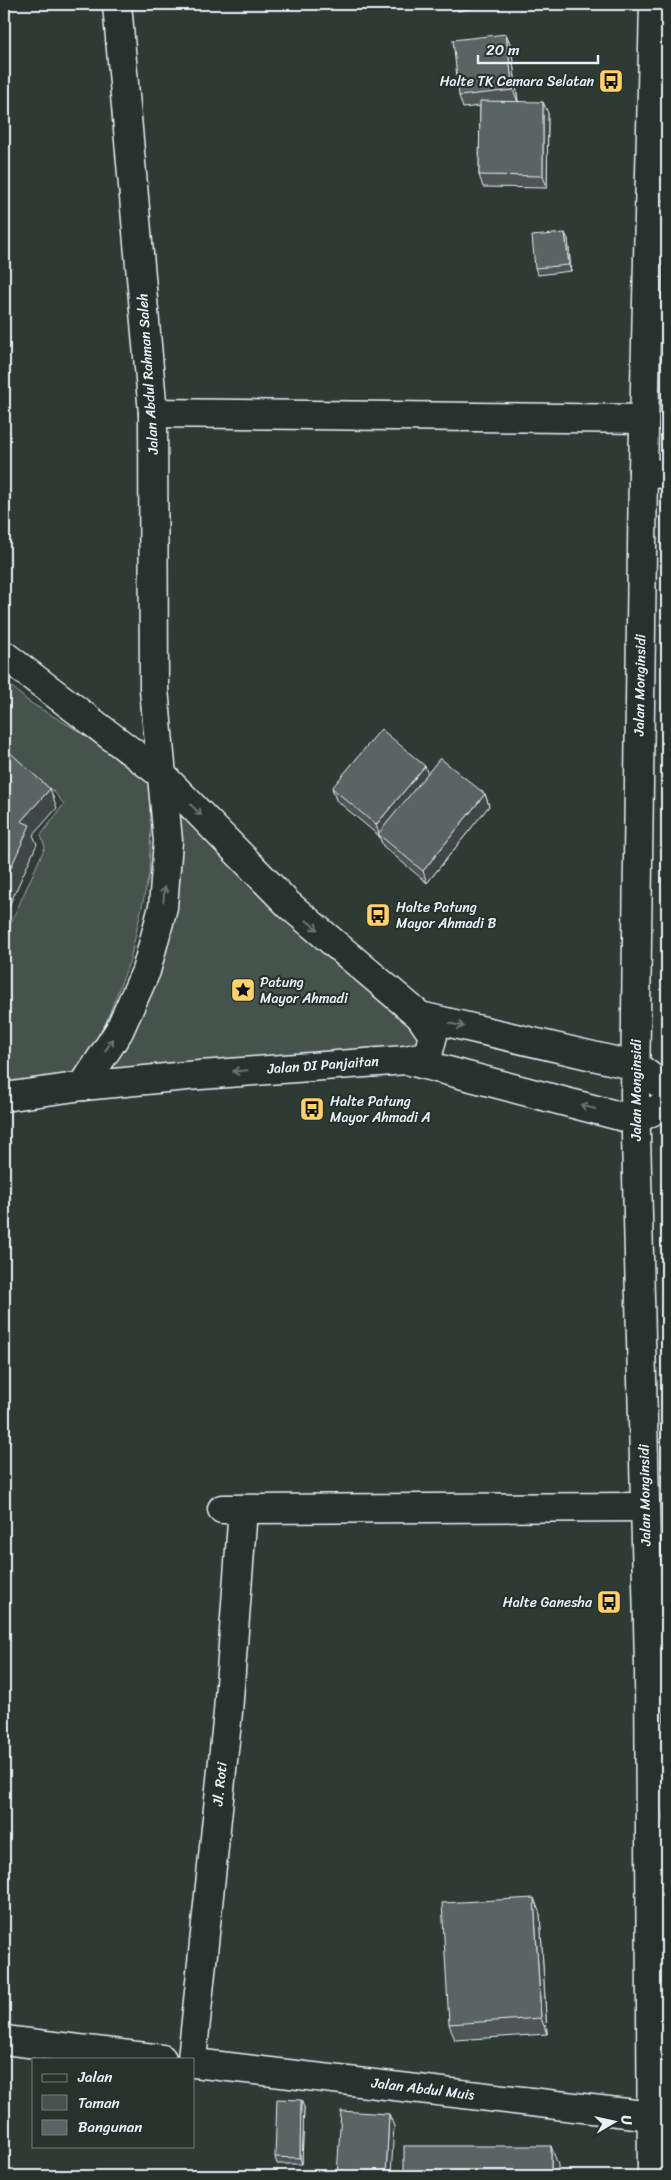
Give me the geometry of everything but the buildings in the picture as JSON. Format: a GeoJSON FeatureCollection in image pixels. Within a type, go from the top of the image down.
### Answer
{"type":"FeatureCollection","features":[{"type":"Feature","properties":{"kind":"main road","name":"Jalan Abdul Rahman Saleh"},"geometry":{"type":"LineString","coordinates":[[82,1086],[119,1031],[146,971],[162,907],[168,841],[154,690],[153,413],[117,4]]}},
{"type":"Feature","properties":{"kind":"main road","name":"Jalan Monginsidi"},"geometry":{"type":"LineString","coordinates":[[652,2176],[649,1682],[635,1120],[655,473],[644,420],[654,4]]}},
{"type":"Feature","properties":{"kind":"main road"},"geometry":{"type":"LineString","coordinates":[[153,413],[644,420]]}},
{"type":"Feature","properties":{"kind":"main road"},"geometry":{"type":"LineString","coordinates":[[4,655],[162,775],[289,905],[420,1016],[433,1036],[428,1055],[406,1060]]}},
{"type":"Feature","properties":{"kind":"main road"},"geometry":{"type":"LineString","coordinates":[[420,1016],[636,1066],[667,1089]]}},
{"type":"Feature","properties":{"kind":"main road","name":"Jalan DI Panjaitan"},"geometry":{"type":"LineString","coordinates":[[4,1097],[82,1086],[265,1069],[406,1060],[635,1120]]}},
{"type":"Feature","properties":{"kind":"main road"},"geometry":{"type":"LineString","coordinates":[[635,1120],[667,1104]]}},
{"type":"Feature","properties":{"kind":"main road","name":"Jl. Roti"},"geometry":{"type":"LineString","coordinates":[[192,2058],[228,1712],[233,1509],[645,1508]]}},
{"type":"Feature","properties":{"kind":"main road"},"geometry":{"type":"LineString","coordinates":[[4,2040],[154,2058]]}},
{"type":"Feature","properties":{"kind":"main road","name":"Jalan Abdul Muis"},"geometry":{"type":"LineString","coordinates":[[195,2062],[652,2116]]}},
{"type":"Feature","properties":{"kind":"green space"},"geometry":{"type":"Polygon","coordinates":[[[4,680],[29,702],[75,729],[150,780],[152,803],[149,875],[130,960],[105,1025],[71,1077],[4,1088],[4,938],[45,847],[41,835],[64,804],[55,793],[4,749],[4,680]]]}},
{"type":"Feature","properties":{"kind":"green space"},"geometry":{"type":"Polygon","coordinates":[[[169,789],[422,1035],[419,1049],[100,1077],[131,1030],[169,789]]]}},
{"type":"Feature","properties":{"kind":"place","name":"Halte TK Cemara Selatan"},"geometry":{"type":"Point","coordinates":[611,81]}},
{"type":"Feature","properties":{"kind":"place","name":"Halte Patung Mayor Ahmadi B"},"geometry":{"type":"Point","coordinates":[378,915]}},
{"type":"Feature","properties":{"kind":"place","name":"Patung Mayor Ahmadi"},"geometry":{"type":"Point","coordinates":[243,990]}},
{"type":"Feature","properties":{"kind":"place","name":"Halte Patung Mayor Ahmadi A"},"geometry":{"type":"Point","coordinates":[312,1109]}},
{"type":"Feature","properties":{"kind":"place","name":"Halte Ganesha"},"geometry":{"type":"Point","coordinates":[609,1602]}}]}
